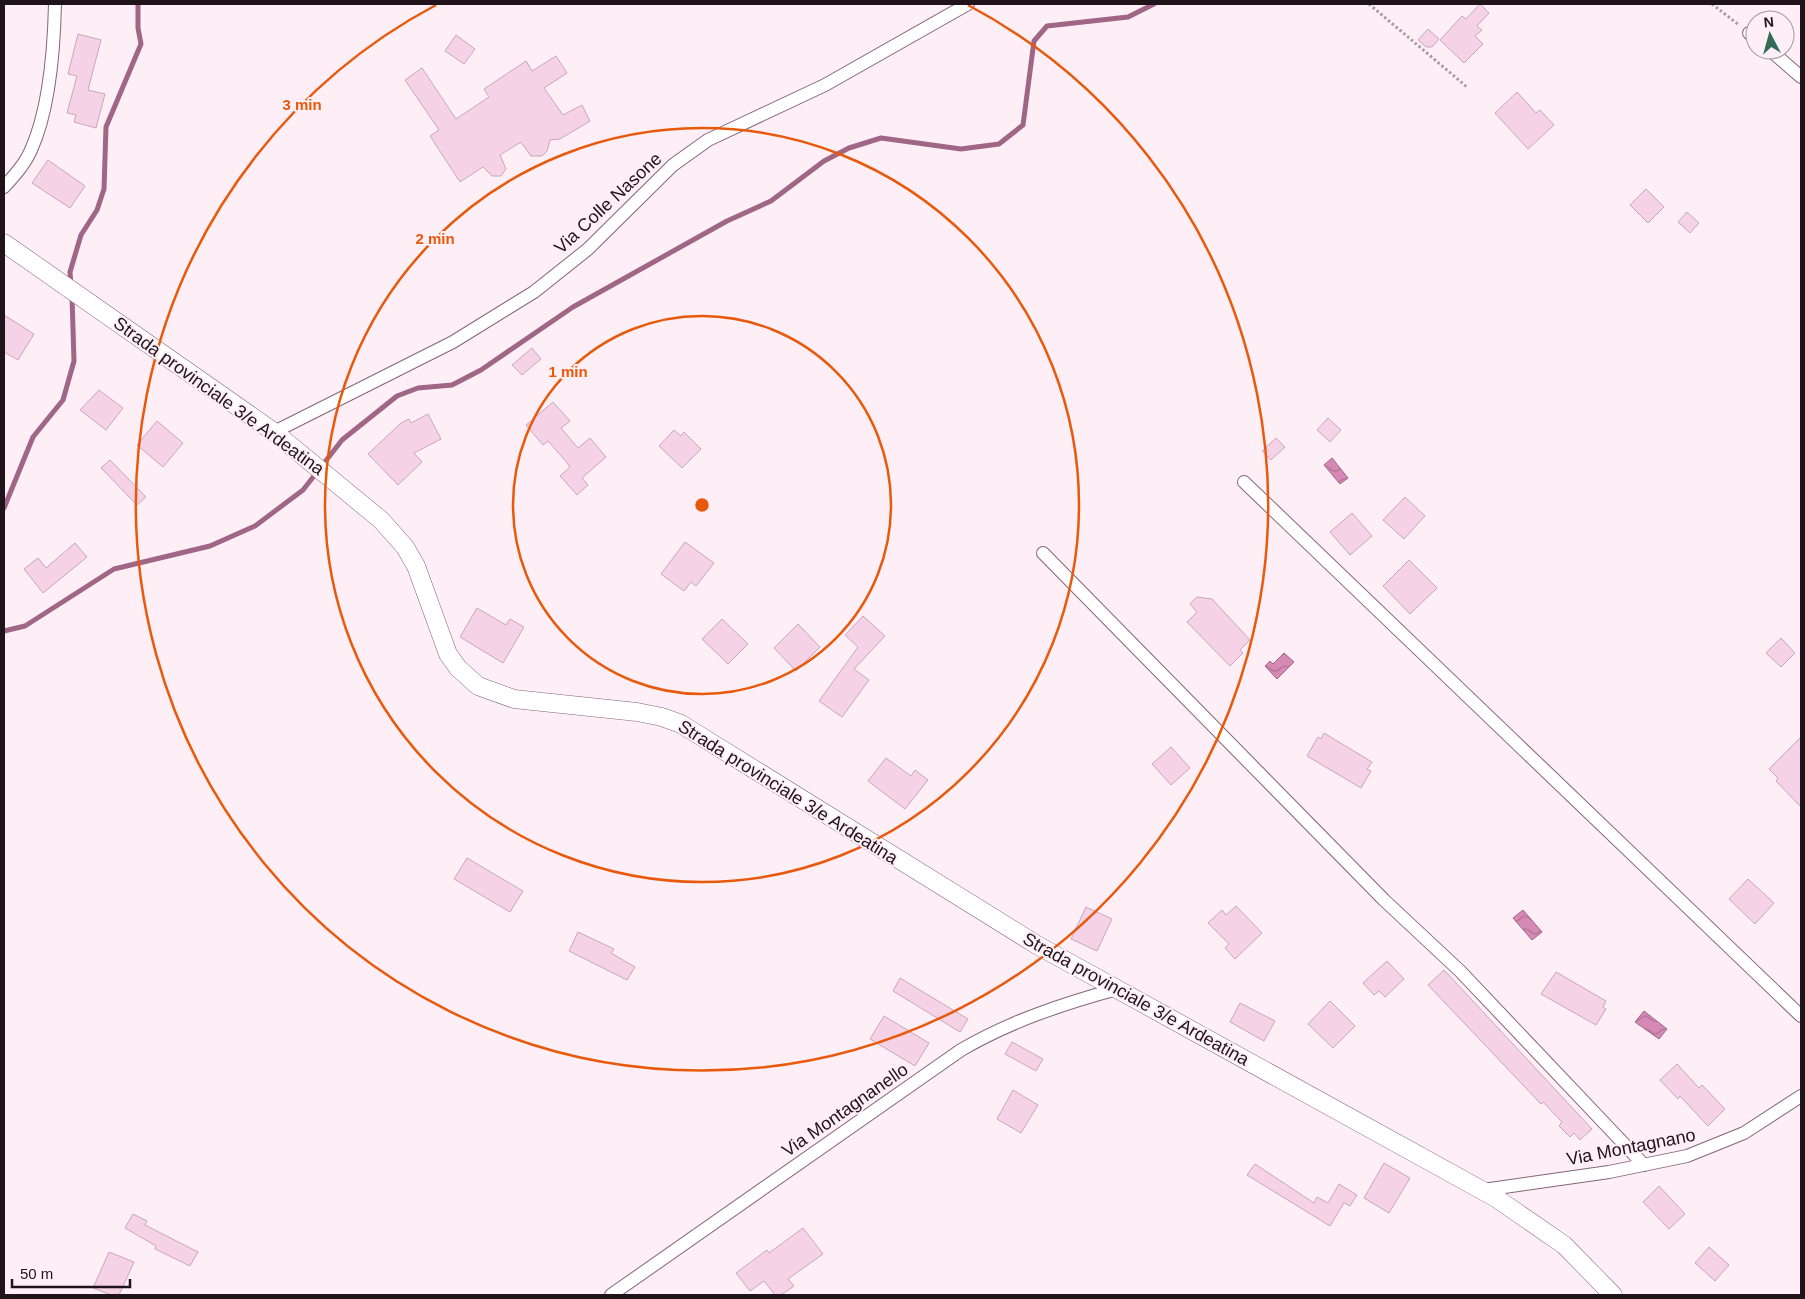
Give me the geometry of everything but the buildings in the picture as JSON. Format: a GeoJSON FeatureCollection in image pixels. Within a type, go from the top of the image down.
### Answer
{"type":"FeatureCollection","features":[{"type":"Feature","properties":{"kind":"main road","name":"Strada provinciale 3/e Ardeatina"},"geometry":{"type":"LineString","coordinates":[[4,243],[274,432],[382,520],[405,547],[420,574],[448,654],[458,668],[478,686],[514,699],[637,712],[662,717],[681,724],[960,899],[1117,989],[1483,1190],[1553,1236],[1581,1261],[1613,1295]]}},
{"type":"Feature","properties":{"kind":"street"},"geometry":{"type":"LineString","coordinates":[[4,187],[23,164],[34,142],[50,68],[55,4]]}},
{"type":"Feature","properties":{"kind":"street","name":"Via Colle Nasone"},"geometry":{"type":"LineString","coordinates":[[274,432],[405,367],[491,320],[527,297],[588,249],[673,165],[708,140],[825,85],[968,4]]}},
{"type":"Feature","properties":{"kind":"street"},"geometry":{"type":"LineString","coordinates":[[1781,60],[1801,77]]}},
{"type":"Feature","properties":{"kind":"street"},"geometry":{"type":"LineString","coordinates":[[1244,482],[1801,1016]]}},
{"type":"Feature","properties":{"kind":"street"},"geometry":{"type":"LineString","coordinates":[[1043,554],[1384,900],[1460,971],[1644,1165]]}},
{"type":"Feature","properties":{"kind":"street","name":"Via Montagnanello"},"geometry":{"type":"LineString","coordinates":[[611,1295],[961,1050],[1005,1026],[1038,1012],[1117,989]]}},
{"type":"Feature","properties":{"kind":"street","name":"Via Montagnano"},"geometry":{"type":"LineString","coordinates":[[1483,1190],[1644,1165],[1687,1156],[1717,1146],[1754,1128],[1801,1096]]}},
{"type":"Feature","properties":{"kind":"path"},"geometry":{"type":"LineString","coordinates":[[1369,4],[1467,87]]}},
{"type":"Feature","properties":{"kind":"path"},"geometry":{"type":"LineString","coordinates":[[1712,4],[1745,30]]}},
{"type":"Feature","properties":{"kind":"water"},"geometry":{"type":"Polygon","coordinates":[[[1332,458],[1348,478],[1340,484],[1324,465],[1332,458]]]}},
{"type":"Feature","properties":{"kind":"water"},"geometry":{"type":"Polygon","coordinates":[[[1284,653],[1294,662],[1277,679],[1265,666],[1270,661],[1273,664],[1284,653]]]}},
{"type":"Feature","properties":{"kind":"water"},"geometry":{"type":"Polygon","coordinates":[[[1523,910],[1542,932],[1532,940],[1513,918],[1523,910]]]}},
{"type":"Feature","properties":{"kind":"water"},"geometry":{"type":"Polygon","coordinates":[[[1644,1011],[1667,1029],[1659,1039],[1635,1022],[1644,1011]]]}},
{"type":"Feature","properties":{"kind":"waterway"},"geometry":{"type":"LineString","coordinates":[[71,285],[70,272],[81,235],[97,210],[104,189],[106,127],[141,44],[138,28],[138,4]]}},
{"type":"Feature","properties":{"kind":"waterway"},"geometry":{"type":"LineString","coordinates":[[4,631],[25,626],[114,569],[210,546],[255,526],[303,490],[342,440],[397,396],[418,388],[452,385],[481,370],[573,307],[727,221],[771,201],[824,161],[849,148],[881,138],[961,149],[999,144],[1023,125],[1034,41],[1047,26],[1128,17],[1154,4]]}},
{"type":"Feature","properties":{"kind":"waterway"},"geometry":{"type":"LineString","coordinates":[[4,508],[33,437],[63,400],[74,361],[72,296]]}}]}
